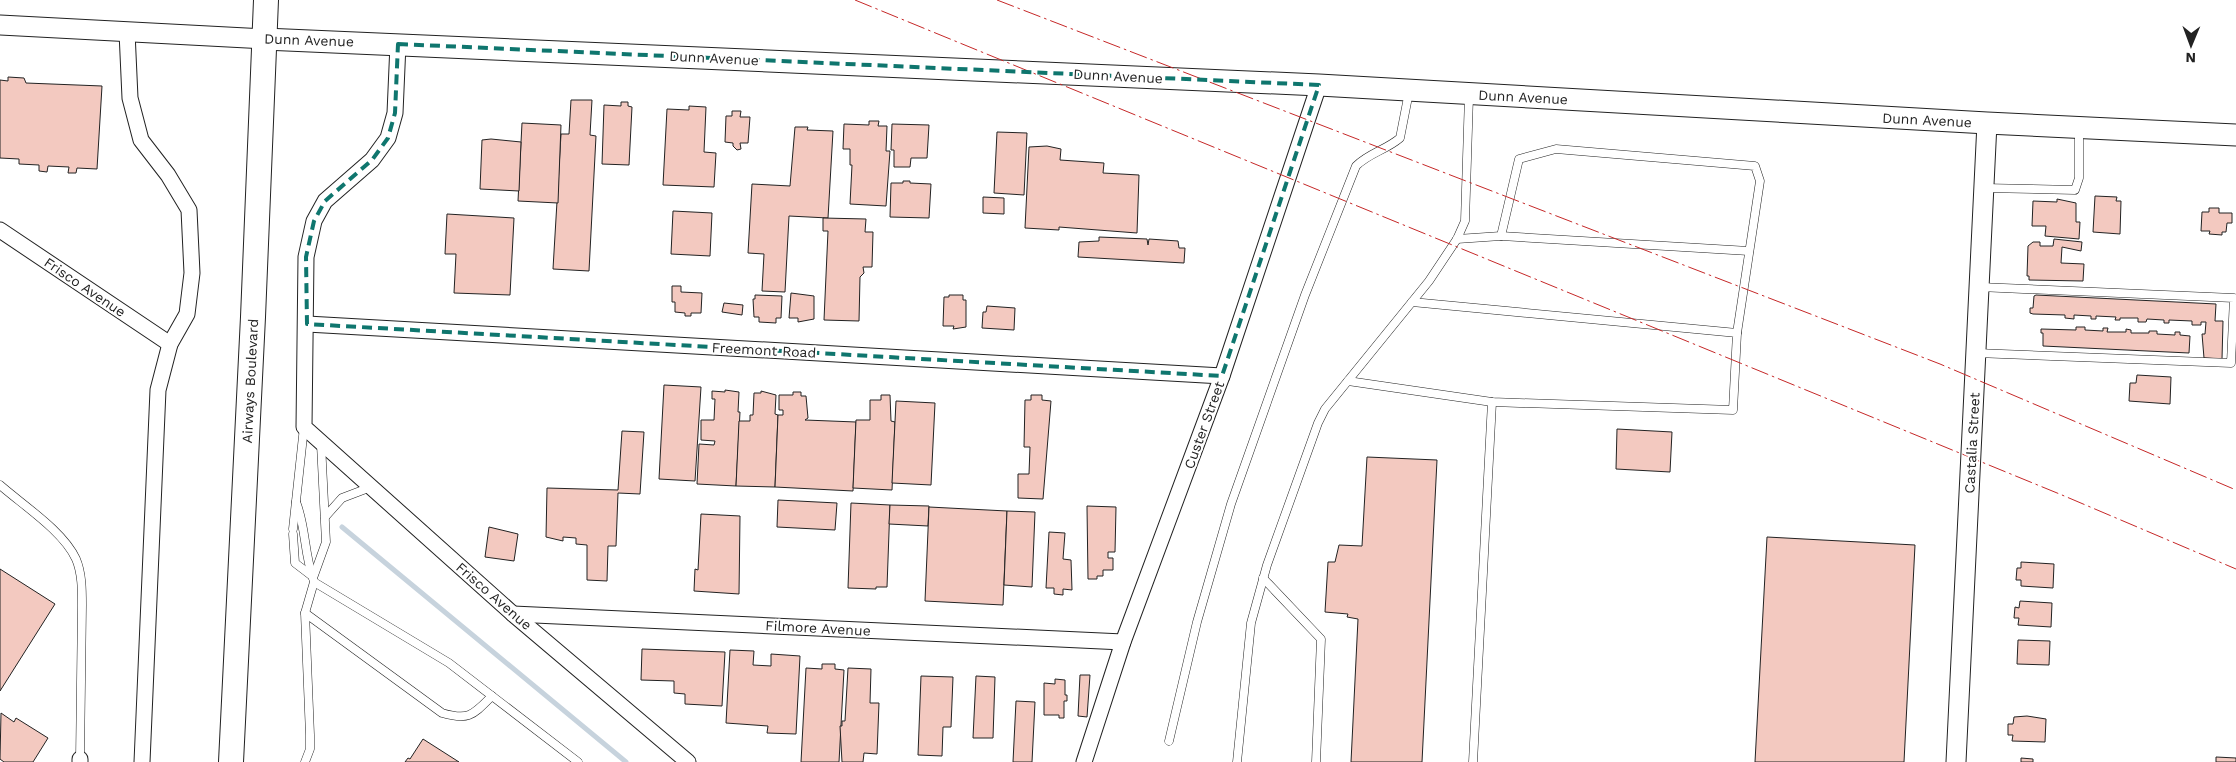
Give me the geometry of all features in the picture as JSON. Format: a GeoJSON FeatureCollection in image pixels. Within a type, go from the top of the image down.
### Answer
{"type":"FeatureCollection","features":[{"type":"Feature","properties":{"kind":"main road","name":"Airways Boulevard"},"geometry":{"type":"LineString","coordinates":[[231,762],[253,317],[266,0]]}},
{"type":"Feature","properties":{"kind":"main road","name":"Dunn Avenue"},"geometry":{"type":"LineString","coordinates":[[264,39],[1319,85],[1987,123],[2236,135]]}},
{"type":"Feature","properties":{"kind":"street","name":"Dunn Avenue"},"geometry":{"type":"LineString","coordinates":[[0,25],[264,39]]}},
{"type":"Feature","properties":{"kind":"street"},"geometry":{"type":"LineString","coordinates":[[127,32],[130,98],[141,140],[168,175],[189,210],[192,273],[187,314],[170,344],[158,390],[142,762]]}},
{"type":"Feature","properties":{"kind":"street"},"geometry":{"type":"LineString","coordinates":[[304,427],[307,324],[306,257],[314,221],[326,201],[372,160],[388,138],[395,113],[398,44]]}},
{"type":"Feature","properties":{"kind":"street","name":"Custer Street"},"geometry":{"type":"LineString","coordinates":[[1084,762],[1123,642],[1222,376],[1319,85]]}},
{"type":"Feature","properties":{"kind":"street","name":"Castalia Street"},"geometry":{"type":"LineString","coordinates":[[1956,762],[1987,123]]}},
{"type":"Feature","properties":{"kind":"street","name":"Frisco Avenue"},"geometry":{"type":"LineString","coordinates":[[0,230],[170,344]]}},
{"type":"Feature","properties":{"kind":"street","name":"Freemont Road"},"geometry":{"type":"LineString","coordinates":[[307,324],[1222,376]]}},
{"type":"Feature","properties":{"kind":"street","name":"Frisco Avenue"},"geometry":{"type":"LineString","coordinates":[[304,427],[513,614],[688,762]]}},
{"type":"Feature","properties":{"kind":"street","name":"Filmore Avenue"},"geometry":{"type":"LineString","coordinates":[[513,614],[1123,642]]}},
{"type":"Feature","properties":{"kind":"lane"},"geometry":{"type":"LineString","coordinates":[[1168,741],[1197,622],[1231,504],[1305,295],[1356,166],[1366,156],[1388,148],[1400,138],[1409,90]]}},
{"type":"Feature","properties":{"kind":"lane"},"geometry":{"type":"LineString","coordinates":[[1237,762],[1251,623],[1263,578],[1318,424],[1325,409],[1412,302],[1457,239],[1465,221],[1467,207],[1469,94]]}},
{"type":"Feature","properties":{"kind":"lane"},"geometry":{"type":"LineString","coordinates":[[1984,188],[2075,190],[2079,178],[2079,128]]}},
{"type":"Feature","properties":{"kind":"lane"},"geometry":{"type":"LineString","coordinates":[[1348,381],[1492,402],[1733,410],[1737,333],[1760,181],[1755,166],[1556,149],[1520,159],[1501,236]]}},
{"type":"Feature","properties":{"kind":"lane"},"geometry":{"type":"LineString","coordinates":[[1457,239],[1501,236],[1748,251]]}},
{"type":"Feature","properties":{"kind":"lane"},"geometry":{"type":"LineString","coordinates":[[1976,353],[2231,363],[2234,298],[1979,287]]}},
{"type":"Feature","properties":{"kind":"lane"},"geometry":{"type":"LineString","coordinates":[[1412,302],[1737,333]]}},
{"type":"Feature","properties":{"kind":"lane"},"geometry":{"type":"LineString","coordinates":[[1473,762],[1492,402]]}},
{"type":"Feature","properties":{"kind":"lane"},"geometry":{"type":"LineString","coordinates":[[304,427],[293,532],[295,563],[314,580],[449,663],[578,762]]}},
{"type":"Feature","properties":{"kind":"lane"},"geometry":{"type":"LineString","coordinates":[[305,762],[310,749],[310,735],[305,613],[326,542],[321,442]]}},
{"type":"Feature","properties":{"kind":"lane"},"geometry":{"type":"LineString","coordinates":[[0,486],[65,541],[76,560],[82,582],[80,761]]}},
{"type":"Feature","properties":{"kind":"lane"},"geometry":{"type":"LineString","coordinates":[[325,518],[342,498],[371,487]]}},
{"type":"Feature","properties":{"kind":"lane"},"geometry":{"type":"LineString","coordinates":[[296,502],[302,519],[307,562],[314,580]]}},
{"type":"Feature","properties":{"kind":"lane"},"geometry":{"type":"LineString","coordinates":[[1263,578],[1321,639],[1316,762]]}},
{"type":"Feature","properties":{"kind":"lane"},"geometry":{"type":"LineString","coordinates":[[305,613],[442,713],[459,718],[474,714],[492,696]]}},
{"type":"Feature","properties":{"kind":"highlighted area"},"geometry":{"type":"Polygon","coordinates":[[[398,44],[1319,85],[1222,376],[307,324],[306,257],[314,221],[325,201],[372,160],[388,138],[395,113],[398,44]]]}},
{"type":"Feature","properties":{"kind":"building"},"geometry":{"type":"Polygon","coordinates":[[[8,77],[24,78],[26,83],[102,86],[97,169],[77,168],[76,173],[68,173],[69,167],[48,166],[47,172],[39,171],[39,165],[19,164],[19,159],[0,158],[0,80],[8,81],[8,77]]]}},
{"type":"Feature","properties":{"kind":"building"},"geometry":{"type":"Polygon","coordinates":[[[571,100],[592,100],[590,135],[596,136],[589,271],[553,269],[561,134],[569,134],[571,100]]]}},
{"type":"Feature","properties":{"kind":"building"},"geometry":{"type":"Polygon","coordinates":[[[621,102],[628,102],[628,106],[632,107],[629,165],[602,164],[604,105],[621,106],[621,102]]]}},
{"type":"Feature","properties":{"kind":"building"},"geometry":{"type":"Polygon","coordinates":[[[689,106],[706,107],[704,152],[716,153],[714,187],[663,185],[667,109],[689,110],[689,106]]]}},
{"type":"Feature","properties":{"kind":"building"},"geometry":{"type":"Polygon","coordinates":[[[732,111],[741,111],[740,117],[750,117],[748,143],[740,143],[741,149],[737,150],[733,143],[725,142],[726,116],[732,116],[732,111]]]}},
{"type":"Feature","properties":{"kind":"building"},"geometry":{"type":"Polygon","coordinates":[[[869,121],[879,121],[878,126],[887,126],[886,151],[890,151],[886,206],[850,204],[852,165],[850,165],[850,149],[843,149],[844,124],[869,125],[869,121]]]}},
{"type":"Feature","properties":{"kind":"building"},"geometry":{"type":"Polygon","coordinates":[[[522,123],[561,125],[558,203],[518,201],[522,123]]]}},
{"type":"Feature","properties":{"kind":"building"},"geometry":{"type":"Polygon","coordinates":[[[892,124],[929,125],[927,158],[911,158],[910,167],[894,167],[894,150],[891,150],[892,124]]]}},
{"type":"Feature","properties":{"kind":"building"},"geometry":{"type":"Polygon","coordinates":[[[795,127],[808,127],[807,130],[833,131],[828,218],[789,216],[785,292],[762,291],[764,254],[748,253],[752,184],[790,186],[795,127]]]}},
{"type":"Feature","properties":{"kind":"building"},"geometry":{"type":"Polygon","coordinates":[[[997,132],[1027,133],[1024,195],[994,193],[997,132]]]}},
{"type":"Feature","properties":{"kind":"building"},"geometry":{"type":"Polygon","coordinates":[[[482,140],[521,142],[519,191],[480,189],[482,140]]]}},
{"type":"Feature","properties":{"kind":"building"},"geometry":{"type":"Polygon","coordinates":[[[1047,146],[1061,149],[1060,160],[1104,163],[1103,173],[1139,175],[1137,233],[1059,227],[1059,230],[1025,228],[1029,147],[1047,146]]]}},
{"type":"Feature","properties":{"kind":"building"},"geometry":{"type":"Polygon","coordinates":[[[903,181],[931,184],[929,218],[890,217],[891,183],[903,183],[903,181]]]}},
{"type":"Feature","properties":{"kind":"building"},"geometry":{"type":"Polygon","coordinates":[[[2095,196],[2117,197],[2116,201],[2121,201],[2120,234],[2093,232],[2095,196]]]}},
{"type":"Feature","properties":{"kind":"building"},"geometry":{"type":"Polygon","coordinates":[[[983,197],[1004,198],[1004,214],[983,213],[983,197]]]}},
{"type":"Feature","properties":{"kind":"building"},"geometry":{"type":"Polygon","coordinates":[[[2057,199],[2076,203],[2076,222],[2080,222],[2079,239],[2045,236],[2046,226],[2032,226],[2033,201],[2057,202],[2057,199]]]}},
{"type":"Feature","properties":{"kind":"building"},"geometry":{"type":"Polygon","coordinates":[[[2209,208],[2219,208],[2219,213],[2232,213],[2232,223],[2227,223],[2226,232],[2222,232],[2222,235],[2209,234],[2210,231],[2201,231],[2202,212],[2209,212],[2209,208]]]}},
{"type":"Feature","properties":{"kind":"building"},"geometry":{"type":"Polygon","coordinates":[[[673,211],[712,213],[710,256],[671,254],[673,211]]]}},
{"type":"Feature","properties":{"kind":"building"},"geometry":{"type":"Polygon","coordinates":[[[447,214],[514,218],[510,295],[454,293],[456,254],[445,254],[447,214]]]}},
{"type":"Feature","properties":{"kind":"building"},"geometry":{"type":"Polygon","coordinates":[[[823,218],[866,219],[865,232],[873,232],[872,267],[863,267],[864,273],[860,277],[859,321],[824,320],[828,231],[823,231],[823,218]]]}},
{"type":"Feature","properties":{"kind":"building"},"geometry":{"type":"Polygon","coordinates":[[[1099,237],[1147,239],[1148,245],[1149,239],[1178,241],[1179,248],[1185,248],[1184,263],[1078,257],[1079,242],[1099,241],[1099,237]]]}},
{"type":"Feature","properties":{"kind":"building"},"geometry":{"type":"Polygon","coordinates":[[[2054,239],[2082,242],[2081,251],[2062,247],[2061,263],[2084,264],[2083,281],[2029,280],[2029,276],[2027,276],[2028,246],[2033,242],[2040,242],[2040,246],[2053,246],[2054,239]]]}},
{"type":"Feature","properties":{"kind":"building"},"geometry":{"type":"Polygon","coordinates":[[[672,286],[681,286],[681,292],[702,293],[701,313],[691,313],[691,316],[685,316],[685,313],[675,312],[675,302],[672,302],[672,286]]]}},
{"type":"Feature","properties":{"kind":"building"},"geometry":{"type":"Polygon","coordinates":[[[791,293],[814,296],[814,319],[798,322],[798,318],[789,318],[791,293]]]}},
{"type":"Feature","properties":{"kind":"building"},"geometry":{"type":"Polygon","coordinates":[[[755,295],[782,296],[781,318],[776,318],[776,323],[759,322],[759,317],[754,317],[753,299],[755,299],[755,295]]]}},
{"type":"Feature","properties":{"kind":"building"},"geometry":{"type":"Polygon","coordinates":[[[949,295],[963,295],[963,300],[966,300],[966,327],[953,329],[954,326],[943,326],[944,297],[949,297],[949,295]]]}},
{"type":"Feature","properties":{"kind":"building"},"geometry":{"type":"Polygon","coordinates":[[[2034,296],[2216,304],[2215,321],[2223,321],[2222,359],[2204,358],[2202,334],[2205,334],[2206,322],[2201,322],[2201,325],[2192,325],[2192,321],[2169,320],[2169,323],[2164,323],[2164,320],[2147,319],[2146,322],[2138,322],[2138,318],[2120,318],[2120,320],[2115,320],[2116,317],[2096,316],[2096,319],[2091,319],[2091,316],[2074,315],[2074,319],[2065,318],[2065,315],[2033,314],[2030,313],[2030,308],[2033,308],[2034,296]]]}},
{"type":"Feature","properties":{"kind":"building"},"geometry":{"type":"Polygon","coordinates":[[[724,303],[743,305],[742,315],[722,312],[724,303]]]}},
{"type":"Feature","properties":{"kind":"building"},"geometry":{"type":"Polygon","coordinates":[[[987,306],[1015,308],[1014,330],[982,328],[983,312],[986,312],[987,306]]]}},
{"type":"Feature","properties":{"kind":"building"},"geometry":{"type":"Polygon","coordinates":[[[2076,327],[2085,327],[2085,330],[2103,331],[2103,328],[2108,328],[2107,332],[2126,332],[2126,329],[2131,330],[2131,333],[2157,331],[2157,334],[2175,335],[2175,332],[2180,332],[2180,335],[2190,336],[2189,353],[2043,346],[2043,333],[2041,333],[2041,329],[2076,330],[2076,327]]]}},
{"type":"Feature","properties":{"kind":"building"},"geometry":{"type":"Polygon","coordinates":[[[2137,375],[2171,377],[2170,404],[2129,401],[2130,383],[2136,383],[2137,375]]]}},
{"type":"Feature","properties":{"kind":"building"},"geometry":{"type":"Polygon","coordinates":[[[664,385],[701,387],[695,481],[659,479],[664,385]]]}},
{"type":"Feature","properties":{"kind":"building"},"geometry":{"type":"Polygon","coordinates":[[[725,390],[739,392],[738,412],[740,412],[736,486],[697,484],[699,444],[714,445],[715,441],[701,440],[701,420],[714,420],[715,399],[712,399],[712,391],[725,392],[725,390]]]}},
{"type":"Feature","properties":{"kind":"building"},"geometry":{"type":"Polygon","coordinates":[[[761,391],[776,395],[775,414],[778,415],[775,487],[736,486],[739,421],[750,421],[750,415],[753,415],[754,393],[761,393],[761,391]]]}},
{"type":"Feature","properties":{"kind":"building"},"geometry":{"type":"Polygon","coordinates":[[[793,392],[801,392],[801,396],[806,396],[808,418],[805,420],[856,422],[853,491],[775,487],[778,415],[783,415],[783,410],[779,410],[779,395],[793,395],[793,392]]]}},
{"type":"Feature","properties":{"kind":"building"},"geometry":{"type":"Polygon","coordinates":[[[881,395],[890,395],[891,421],[895,422],[892,490],[853,488],[856,420],[870,420],[870,400],[881,400],[881,395]]]}},
{"type":"Feature","properties":{"kind":"building"},"geometry":{"type":"Polygon","coordinates":[[[1031,395],[1042,395],[1042,400],[1051,401],[1043,499],[1018,498],[1018,474],[1029,474],[1030,447],[1024,447],[1025,400],[1031,400],[1031,395]]]}},
{"type":"Feature","properties":{"kind":"building"},"geometry":{"type":"Polygon","coordinates":[[[896,401],[935,403],[931,485],[892,483],[896,401]]]}},
{"type":"Feature","properties":{"kind":"building"},"geometry":{"type":"Polygon","coordinates":[[[1617,429],[1672,432],[1670,472],[1616,469],[1617,429]]]}},
{"type":"Feature","properties":{"kind":"building"},"geometry":{"type":"Polygon","coordinates":[[[622,431],[644,432],[640,494],[618,493],[616,546],[608,546],[607,581],[587,580],[587,545],[576,544],[576,538],[563,537],[563,541],[546,537],[547,488],[618,490],[622,431]]]}},
{"type":"Feature","properties":{"kind":"building"},"geometry":{"type":"Polygon","coordinates":[[[1367,457],[1437,460],[1422,762],[1351,762],[1358,619],[1347,617],[1348,614],[1325,612],[1328,562],[1335,562],[1339,545],[1362,546],[1367,457]]]}},
{"type":"Feature","properties":{"kind":"building"},"geometry":{"type":"Polygon","coordinates":[[[778,500],[837,503],[835,530],[777,527],[778,500]]]}},
{"type":"Feature","properties":{"kind":"building"},"geometry":{"type":"Polygon","coordinates":[[[851,503],[890,505],[887,587],[876,587],[876,589],[848,588],[851,503]]]}},
{"type":"Feature","properties":{"kind":"building"},"geometry":{"type":"Polygon","coordinates":[[[890,505],[929,506],[928,526],[889,524],[890,505]]]}},
{"type":"Feature","properties":{"kind":"building"},"geometry":{"type":"Polygon","coordinates":[[[1087,506],[1116,507],[1115,552],[1108,552],[1108,558],[1113,558],[1113,570],[1103,570],[1103,576],[1097,576],[1097,579],[1088,579],[1087,506]]]}},
{"type":"Feature","properties":{"kind":"building"},"geometry":{"type":"Polygon","coordinates":[[[929,507],[1007,511],[1003,605],[925,601],[929,507]]]}},
{"type":"Feature","properties":{"kind":"building"},"geometry":{"type":"Polygon","coordinates":[[[1007,511],[1035,512],[1032,587],[1004,585],[1007,511]]]}},
{"type":"Feature","properties":{"kind":"building"},"geometry":{"type":"Polygon","coordinates":[[[701,514],[740,516],[739,594],[694,591],[695,569],[698,570],[701,514]]]}},
{"type":"Feature","properties":{"kind":"building"},"geometry":{"type":"Polygon","coordinates":[[[489,527],[518,534],[514,561],[485,557],[489,527]]]}},
{"type":"Feature","properties":{"kind":"building"},"geometry":{"type":"Polygon","coordinates":[[[1049,532],[1065,533],[1063,559],[1071,560],[1072,590],[1063,589],[1063,595],[1054,594],[1054,588],[1046,588],[1049,532]]]}},
{"type":"Feature","properties":{"kind":"building"},"geometry":{"type":"Polygon","coordinates":[[[1767,537],[1915,545],[1904,762],[1755,762],[1767,537]]]}},
{"type":"Feature","properties":{"kind":"building"},"geometry":{"type":"Polygon","coordinates":[[[2021,562],[2054,564],[2053,588],[2021,586],[2021,580],[2016,580],[2017,568],[2021,568],[2021,562]]]}},
{"type":"Feature","properties":{"kind":"building"},"geometry":{"type":"Polygon","coordinates":[[[0,569],[55,604],[0,691],[0,569]]]}},
{"type":"Feature","properties":{"kind":"building"},"geometry":{"type":"Polygon","coordinates":[[[2020,601],[2052,603],[2051,627],[2018,625],[2019,618],[2014,618],[2015,607],[2019,608],[2020,601]]]}},
{"type":"Feature","properties":{"kind":"building"},"geometry":{"type":"Polygon","coordinates":[[[2018,640],[2050,641],[2049,665],[2017,664],[2018,640]]]}},
{"type":"Feature","properties":{"kind":"building"},"geometry":{"type":"Polygon","coordinates":[[[642,649],[725,652],[722,706],[685,704],[685,694],[674,693],[674,681],[641,680],[642,649]]]}},
{"type":"Feature","properties":{"kind":"building"},"geometry":{"type":"Polygon","coordinates":[[[730,650],[754,651],[753,665],[771,666],[771,654],[800,656],[796,734],[767,733],[768,726],[726,723],[730,650]]]}},
{"type":"Feature","properties":{"kind":"building"},"geometry":{"type":"Polygon","coordinates":[[[822,664],[835,664],[835,669],[844,670],[839,762],[801,762],[806,668],[822,669],[822,664]]]}},
{"type":"Feature","properties":{"kind":"building"},"geometry":{"type":"Polygon","coordinates":[[[848,668],[871,669],[870,703],[879,703],[877,754],[864,753],[863,762],[842,762],[840,726],[842,726],[842,721],[845,721],[848,668]]]}},
{"type":"Feature","properties":{"kind":"building"},"geometry":{"type":"Polygon","coordinates":[[[1080,675],[1090,675],[1087,717],[1078,716],[1080,675]]]}},
{"type":"Feature","properties":{"kind":"building"},"geometry":{"type":"Polygon","coordinates":[[[921,676],[953,677],[951,727],[943,727],[942,756],[918,755],[921,676]]]}},
{"type":"Feature","properties":{"kind":"building"},"geometry":{"type":"Polygon","coordinates":[[[976,676],[995,677],[993,738],[973,738],[976,676]]]}},
{"type":"Feature","properties":{"kind":"building"},"geometry":{"type":"Polygon","coordinates":[[[1055,679],[1065,680],[1067,701],[1064,701],[1064,718],[1059,718],[1059,715],[1044,715],[1044,683],[1055,684],[1055,679]]]}},
{"type":"Feature","properties":{"kind":"building"},"geometry":{"type":"Polygon","coordinates":[[[1016,701],[1035,702],[1032,762],[1013,762],[1016,701]]]}},
{"type":"Feature","properties":{"kind":"building"},"geometry":{"type":"Polygon","coordinates":[[[1,713],[14,722],[16,718],[48,738],[33,762],[4,762],[0,759],[1,713]]]}},
{"type":"Feature","properties":{"kind":"building"},"geometry":{"type":"Polygon","coordinates":[[[2027,716],[2046,719],[2045,742],[2012,741],[2013,735],[2008,735],[2008,724],[2013,724],[2014,717],[2027,716]]]}},
{"type":"Feature","properties":{"kind":"building"},"geometry":{"type":"Polygon","coordinates":[[[423,739],[459,762],[405,762],[408,758],[410,759],[423,739]]]}},
{"type":"Feature","properties":{"kind":"building"},"geometry":{"type":"Polygon","coordinates":[[[2216,757],[2236,758],[2236,762],[2216,762],[2216,757]]]}},
{"type":"Feature","properties":{"kind":"building"},"geometry":{"type":"Polygon","coordinates":[[[2021,758],[2033,759],[2033,762],[2021,762],[2021,758]]]}},
{"type":"Feature","properties":{"kind":"waterway"},"geometry":{"type":"LineString","coordinates":[[342,527],[626,762]]}},
{"type":"Feature","properties":{"kind":"power"},"geometry":{"type":"LineString","coordinates":[[855,0],[2062,495],[2236,569]]}},
{"type":"Feature","properties":{"kind":"power"},"geometry":{"type":"LineString","coordinates":[[997,0],[1940,364],[2236,490]]}}]}
